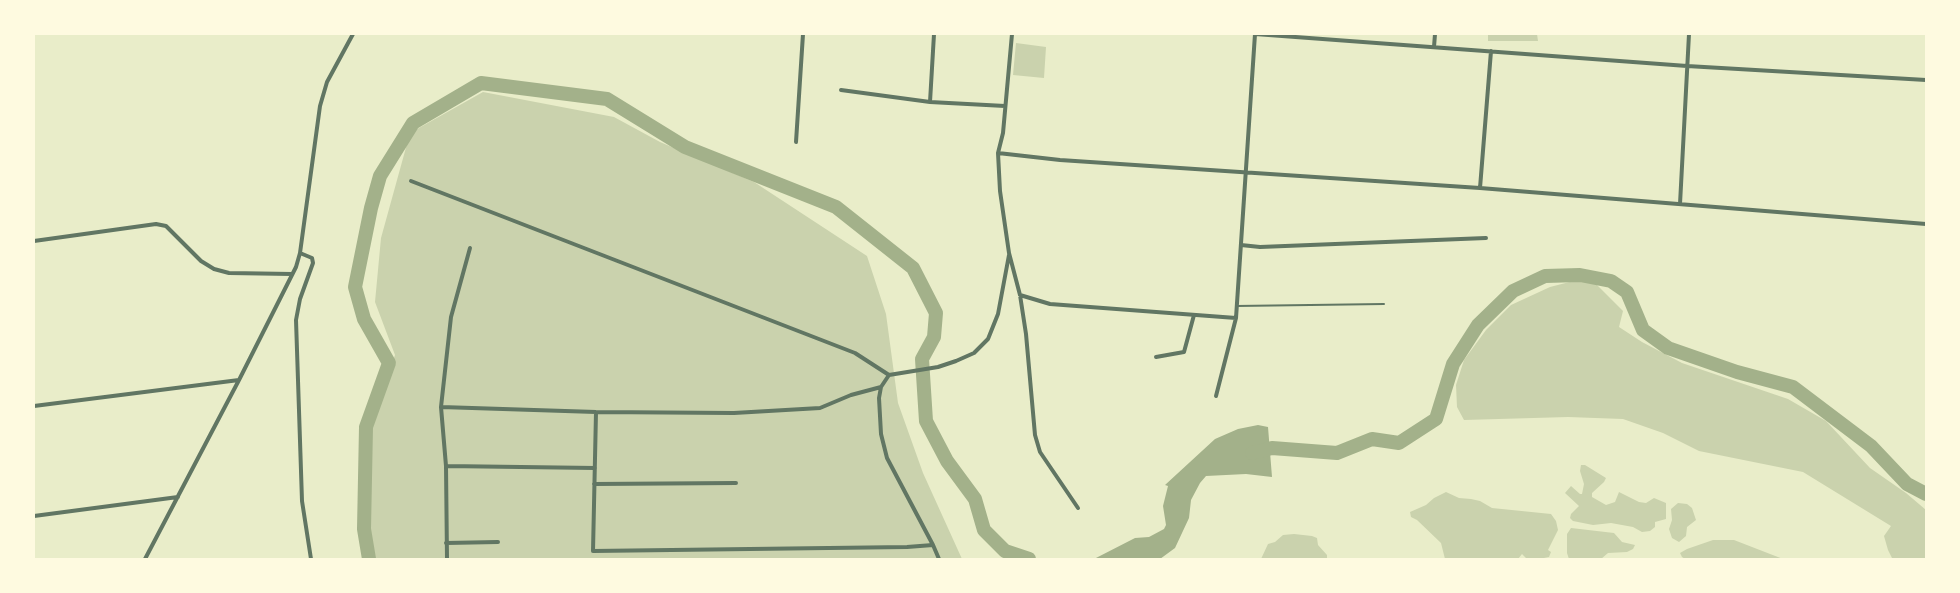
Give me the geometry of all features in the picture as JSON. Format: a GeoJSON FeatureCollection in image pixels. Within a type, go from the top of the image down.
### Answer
{"type":"FeatureCollection","features":[{"type":"Feature","properties":{"kind":"street"},"geometry":{"type":"LineString","coordinates":[[145,559],[292,274],[300,253],[320,106],[327,82],[353,34]]}},
{"type":"Feature","properties":{"kind":"street"},"geometry":{"type":"LineString","coordinates":[[796,142],[803,34]]}},
{"type":"Feature","properties":{"kind":"street"},"geometry":{"type":"LineString","coordinates":[[930,102],[934,34]]}},
{"type":"Feature","properties":{"kind":"street"},"geometry":{"type":"LineString","coordinates":[[1012,34],[1003,133],[998,153],[1000,191],[1009,253],[1020,295],[1030,370],[1035,435],[1040,452],[1078,508]]}},
{"type":"Feature","properties":{"kind":"street"},"geometry":{"type":"LineString","coordinates":[[1216,396],[1236,318],[1244,173],[1255,34],[1687,66],[1926,80]]}},
{"type":"Feature","properties":{"kind":"street"},"geometry":{"type":"LineString","coordinates":[[1329,40],[1330,34]]}},
{"type":"Feature","properties":{"kind":"street"},"geometry":{"type":"LineString","coordinates":[[1434,47],[1435,34]]}},
{"type":"Feature","properties":{"kind":"street"},"geometry":{"type":"LineString","coordinates":[[1680,204],[1689,34]]}},
{"type":"Feature","properties":{"kind":"street"},"geometry":{"type":"LineString","coordinates":[[1480,188],[1491,51]]}},
{"type":"Feature","properties":{"kind":"street"},"geometry":{"type":"LineString","coordinates":[[841,90],[930,102],[1005,106]]}},
{"type":"Feature","properties":{"kind":"street"},"geometry":{"type":"LineString","coordinates":[[998,153],[1060,160],[1480,188],[1926,224]]}},
{"type":"Feature","properties":{"kind":"street"},"geometry":{"type":"LineString","coordinates":[[412,181],[855,353],[889,375],[938,366],[974,353],[988,340],[998,314],[1009,253]]}},
{"type":"Feature","properties":{"kind":"street"},"geometry":{"type":"LineString","coordinates":[[34,242],[156,224],[166,226],[201,261],[214,269],[229,273],[292,274]]}},
{"type":"Feature","properties":{"kind":"street"},"geometry":{"type":"LineString","coordinates":[[1241,245],[1260,247],[1486,238]]}},
{"type":"Feature","properties":{"kind":"street"},"geometry":{"type":"LineString","coordinates":[[448,559],[446,543],[446,466],[441,407],[451,317],[470,248]]}},
{"type":"Feature","properties":{"kind":"street"},"geometry":{"type":"LineString","coordinates":[[300,253],[312,258],[313,263],[300,299],[296,320],[302,501],[311,559]]}},
{"type":"Feature","properties":{"kind":"street"},"geometry":{"type":"LineString","coordinates":[[1020,295],[1050,304],[1236,318]]}},
{"type":"Feature","properties":{"kind":"street"},"geometry":{"type":"LineString","coordinates":[[1156,356],[1184,352],[1194,315]]}},
{"type":"Feature","properties":{"kind":"street"},"geometry":{"type":"LineString","coordinates":[[889,375],[881,387],[879,398],[881,434],[887,458],[939,559]]}},
{"type":"Feature","properties":{"kind":"street"},"geometry":{"type":"LineString","coordinates":[[34,406],[239,380]]}},
{"type":"Feature","properties":{"kind":"street"},"geometry":{"type":"LineString","coordinates":[[441,407],[596,412],[734,412],[820,408],[850,396],[881,387]]}},
{"type":"Feature","properties":{"kind":"street"},"geometry":{"type":"LineString","coordinates":[[596,412],[593,551],[907,547],[933,545]]}},
{"type":"Feature","properties":{"kind":"street"},"geometry":{"type":"LineString","coordinates":[[446,466],[595,468]]}},
{"type":"Feature","properties":{"kind":"street"},"geometry":{"type":"LineString","coordinates":[[594,484],[736,483]]}},
{"type":"Feature","properties":{"kind":"street"},"geometry":{"type":"LineString","coordinates":[[34,516],[178,496]]}},
{"type":"Feature","properties":{"kind":"street"},"geometry":{"type":"LineString","coordinates":[[446,543],[498,542]]}},
{"type":"Feature","properties":{"kind":"lane"},"geometry":{"type":"LineString","coordinates":[[1236,306],[1384,304]]}},
{"type":"Feature","properties":{"kind":"shaded area"},"geometry":{"type":"Polygon","coordinates":[[[1488,34],[1537,34],[1538,41],[1488,41],[1488,34]]]}},
{"type":"Feature","properties":{"kind":"shaded area"},"geometry":{"type":"Polygon","coordinates":[[[1016,43],[1046,47],[1044,78],[1013,75],[1016,43]]]}},
{"type":"Feature","properties":{"kind":"shaded area"},"geometry":{"type":"Polygon","coordinates":[[[483,92],[614,117],[660,142],[754,182],[867,256],[886,314],[898,403],[923,473],[962,559],[367,559],[362,549],[368,429],[395,355],[375,302],[381,238],[410,133],[483,92]]]}},
{"type":"Feature","properties":{"kind":"shaded area"},"geometry":{"type":"Polygon","coordinates":[[[1589,277],[1623,311],[1619,327],[1642,342],[1682,363],[1788,399],[1826,421],[1870,468],[1906,493],[1926,510],[1926,559],[1892,558],[1884,536],[1891,526],[1803,472],[1699,451],[1663,433],[1623,419],[1568,417],[1464,420],[1457,407],[1456,385],[1464,360],[1486,330],[1511,305],[1550,287],[1589,277]]]}},
{"type":"Feature","properties":{"kind":"shaded area"},"geometry":{"type":"Polygon","coordinates":[[[1258,425],[1268,427],[1272,477],[1246,474],[1206,476],[1191,500],[1189,518],[1175,548],[1160,559],[1094,559],[1135,538],[1149,537],[1164,529],[1166,525],[1163,506],[1168,486],[1165,485],[1215,439],[1238,429],[1258,425]]]}},
{"type":"Feature","properties":{"kind":"shaded area"},"geometry":{"type":"Polygon","coordinates":[[[1581,465],[1585,465],[1606,478],[1592,493],[1592,497],[1606,505],[1615,502],[1619,492],[1639,502],[1646,503],[1654,498],[1666,503],[1666,519],[1655,522],[1655,527],[1650,531],[1642,532],[1633,527],[1611,523],[1593,525],[1573,521],[1570,518],[1571,514],[1579,506],[1565,493],[1571,486],[1582,494],[1584,484],[1580,471],[1581,465]]]}},
{"type":"Feature","properties":{"kind":"shaded area"},"geometry":{"type":"Polygon","coordinates":[[[1446,492],[1459,498],[1480,501],[1492,508],[1551,514],[1556,521],[1558,530],[1548,550],[1551,552],[1549,557],[1527,559],[1522,554],[1518,559],[1445,559],[1441,543],[1417,520],[1411,517],[1410,512],[1426,505],[1434,498],[1446,492]]]}},
{"type":"Feature","properties":{"kind":"shaded area"},"geometry":{"type":"Polygon","coordinates":[[[1678,503],[1687,504],[1692,508],[1696,520],[1687,527],[1686,536],[1679,542],[1672,538],[1669,529],[1672,520],[1671,509],[1678,503]]]}},
{"type":"Feature","properties":{"kind":"shaded area"},"geometry":{"type":"Polygon","coordinates":[[[1571,528],[1614,533],[1622,542],[1635,545],[1633,549],[1627,552],[1608,553],[1601,559],[1569,559],[1567,553],[1567,534],[1571,528]]]}},
{"type":"Feature","properties":{"kind":"shaded area"},"geometry":{"type":"Polygon","coordinates":[[[1294,534],[1317,538],[1318,545],[1327,555],[1327,559],[1261,559],[1268,544],[1275,542],[1283,535],[1294,534]]]}},
{"type":"Feature","properties":{"kind":"shaded area"},"geometry":{"type":"Polygon","coordinates":[[[1713,540],[1734,540],[1783,559],[1685,559],[1680,553],[1713,540]]]}},
{"type":"Feature","properties":{"kind":"waterway"},"geometry":{"type":"LineString","coordinates":[[369,559],[364,529],[366,427],[389,363],[364,319],[355,287],[371,208],[380,176],[413,123],[481,83],[607,99],[685,147],[836,207],[913,268],[936,313],[934,337],[922,359],[926,421],[947,461],[975,499],[984,530],[1005,551],[1029,559]]}},
{"type":"Feature","properties":{"kind":"waterway"},"geometry":{"type":"LineString","coordinates":[[1252,453],[1272,448],[1337,453],[1372,439],[1399,443],[1436,419],[1453,364],[1478,325],[1513,291],[1545,276],[1580,275],[1611,281],[1627,292],[1643,330],[1668,348],[1737,372],[1793,387],[1871,446],[1907,484],[1926,494]]}}]}
